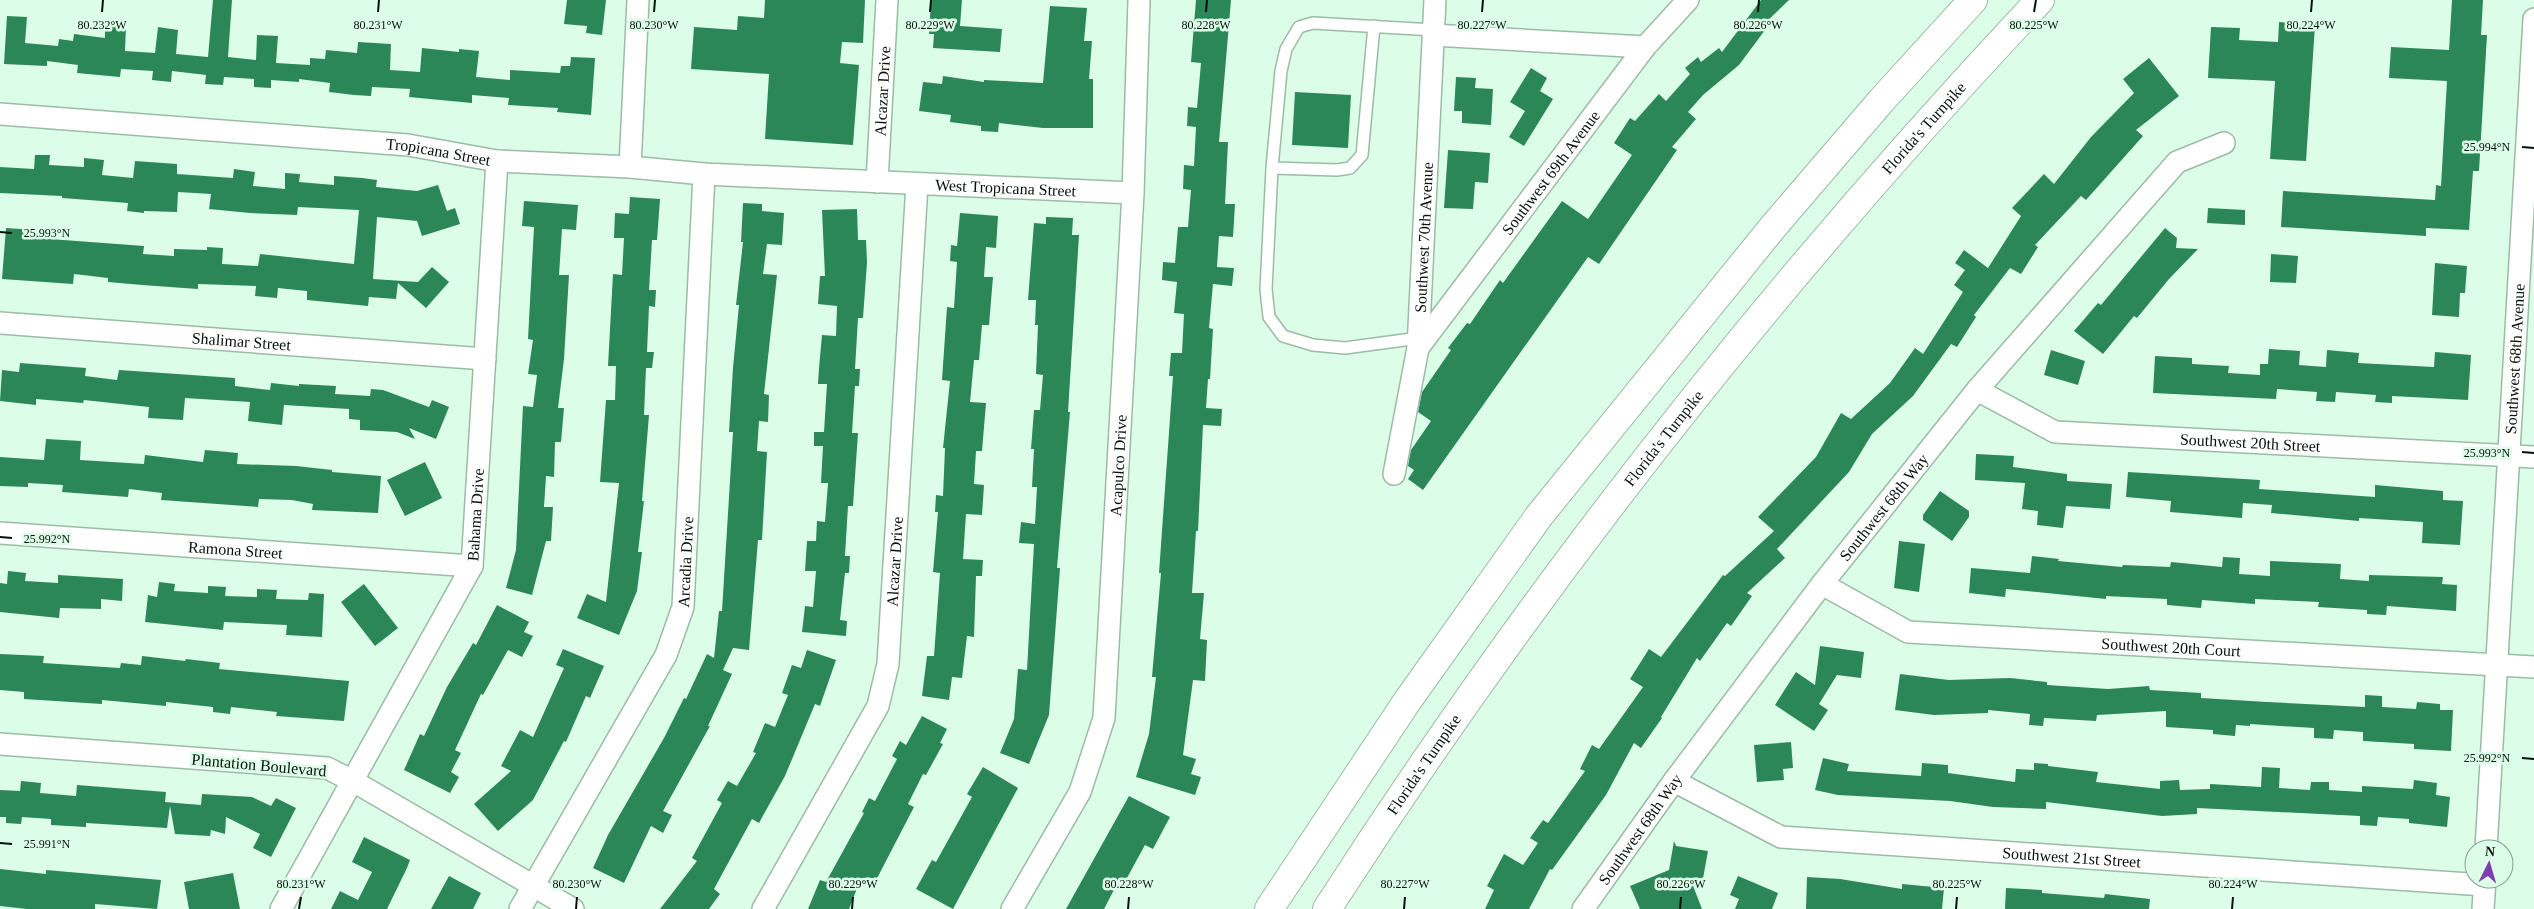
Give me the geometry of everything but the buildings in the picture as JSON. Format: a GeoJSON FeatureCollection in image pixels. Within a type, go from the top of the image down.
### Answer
{"type":"FeatureCollection","features":[{"type":"Feature","properties":{"kind":"highway"},"geometry":{"type":"LineString","coordinates":[[1269,909],[1398,716],[1539,516],[1773,226],[1881,101],[1973,0]]}},
{"type":"Feature","properties":{"kind":"highway","name":"Florida's Turnpike"},"geometry":{"type":"LineString","coordinates":[[1327,909],[1380,826],[1493,664],[1572,555],[1687,406],[1808,258],[1930,119],[2040,0]]}},
{"type":"Feature","properties":{"kind":"street"},"geometry":{"type":"LineString","coordinates":[[630,166],[638,0]]}},
{"type":"Feature","properties":{"kind":"street","name":"Alcazar Drive"},"geometry":{"type":"LineString","coordinates":[[877,182],[887,0]]}},
{"type":"Feature","properties":{"kind":"street","name":"Acapulco Drive"},"geometry":{"type":"LineString","coordinates":[[1012,909],[1080,792],[1104,718],[1133,193],[1139,0]]}},
{"type":"Feature","properties":{"kind":"street","name":"Southwest 70th Avenue"},"geometry":{"type":"LineString","coordinates":[[1394,474],[1419,343],[1435,0]]}},
{"type":"Feature","properties":{"kind":"street","name":"Southwest 69th Avenue"},"geometry":{"type":"LineString","coordinates":[[1419,343],[1645,47],[1688,0]]}},
{"type":"Feature","properties":{"kind":"street","name":"Southwest 68th Avenue"},"geometry":{"type":"LineString","coordinates":[[2487,839],[2509,456],[2527,240],[2534,26]]}},
{"type":"Feature","properties":{"kind":"street"},"geometry":{"type":"LineString","coordinates":[[1433,32],[1645,47]]}},
{"type":"Feature","properties":{"kind":"street","name":"Tropicana Street"},"geometry":{"type":"LineString","coordinates":[[0,114],[408,145],[498,161],[630,166],[704,174],[877,182]]}},
{"type":"Feature","properties":{"kind":"street","name":"Southwest 68th Way"},"geometry":{"type":"LineString","coordinates":[[1583,909],[1674,781],[1822,584],[1977,390],[2177,162],[2224,143]]}},
{"type":"Feature","properties":{"kind":"street","name":"Bahama Drive"},"geometry":{"type":"LineString","coordinates":[[281,909],[472,566],[498,161]]}},
{"type":"Feature","properties":{"kind":"street","name":"Arcadia Drive"},"geometry":{"type":"LineString","coordinates":[[520,909],[666,654],[683,606],[704,174]]}},
{"type":"Feature","properties":{"kind":"street","name":"West Tropicana Street"},"geometry":{"type":"LineString","coordinates":[[877,182],[1133,193]]}},
{"type":"Feature","properties":{"kind":"street","name":"Alcazar Drive"},"geometry":{"type":"LineString","coordinates":[[763,909],[878,706],[888,664],[917,184]]}},
{"type":"Feature","properties":{"kind":"street","name":"Shalimar Street"},"geometry":{"type":"LineString","coordinates":[[0,323],[485,358]]}},
{"type":"Feature","properties":{"kind":"street","name":"Southwest 20th Street"},"geometry":{"type":"LineString","coordinates":[[1977,390],[2055,432],[2534,458]]}},
{"type":"Feature","properties":{"kind":"street","name":"Ramona Street"},"geometry":{"type":"LineString","coordinates":[[0,532],[472,566]]}},
{"type":"Feature","properties":{"kind":"street","name":"Southwest 20th Court"},"geometry":{"type":"LineString","coordinates":[[1822,584],[1908,632],[2534,667]]}},
{"type":"Feature","properties":{"kind":"street","name":"Plantation Boulevard"},"geometry":{"type":"LineString","coordinates":[[0,744],[327,768],[353,781],[572,909]]}},
{"type":"Feature","properties":{"kind":"street","name":"Southwest 21st Street"},"geometry":{"type":"LineString","coordinates":[[1674,781],[1781,837],[2464,881]]}},
{"type":"Feature","properties":{"kind":"street"},"geometry":{"type":"LineString","coordinates":[[2482,909],[2484,889]]}},
{"type":"Feature","properties":{"kind":"lane"},"geometry":{"type":"LineString","coordinates":[[1419,343],[1345,348],[1313,345],[1283,336],[1269,317],[1266,289],[1272,168],[1281,71],[1286,49],[1299,26],[1313,23],[1374,26],[1433,32]]}},
{"type":"Feature","properties":{"kind":"lane"},"geometry":{"type":"LineString","coordinates":[[1272,168],[1337,170],[1350,168],[1362,155],[1374,26]]}}]}
